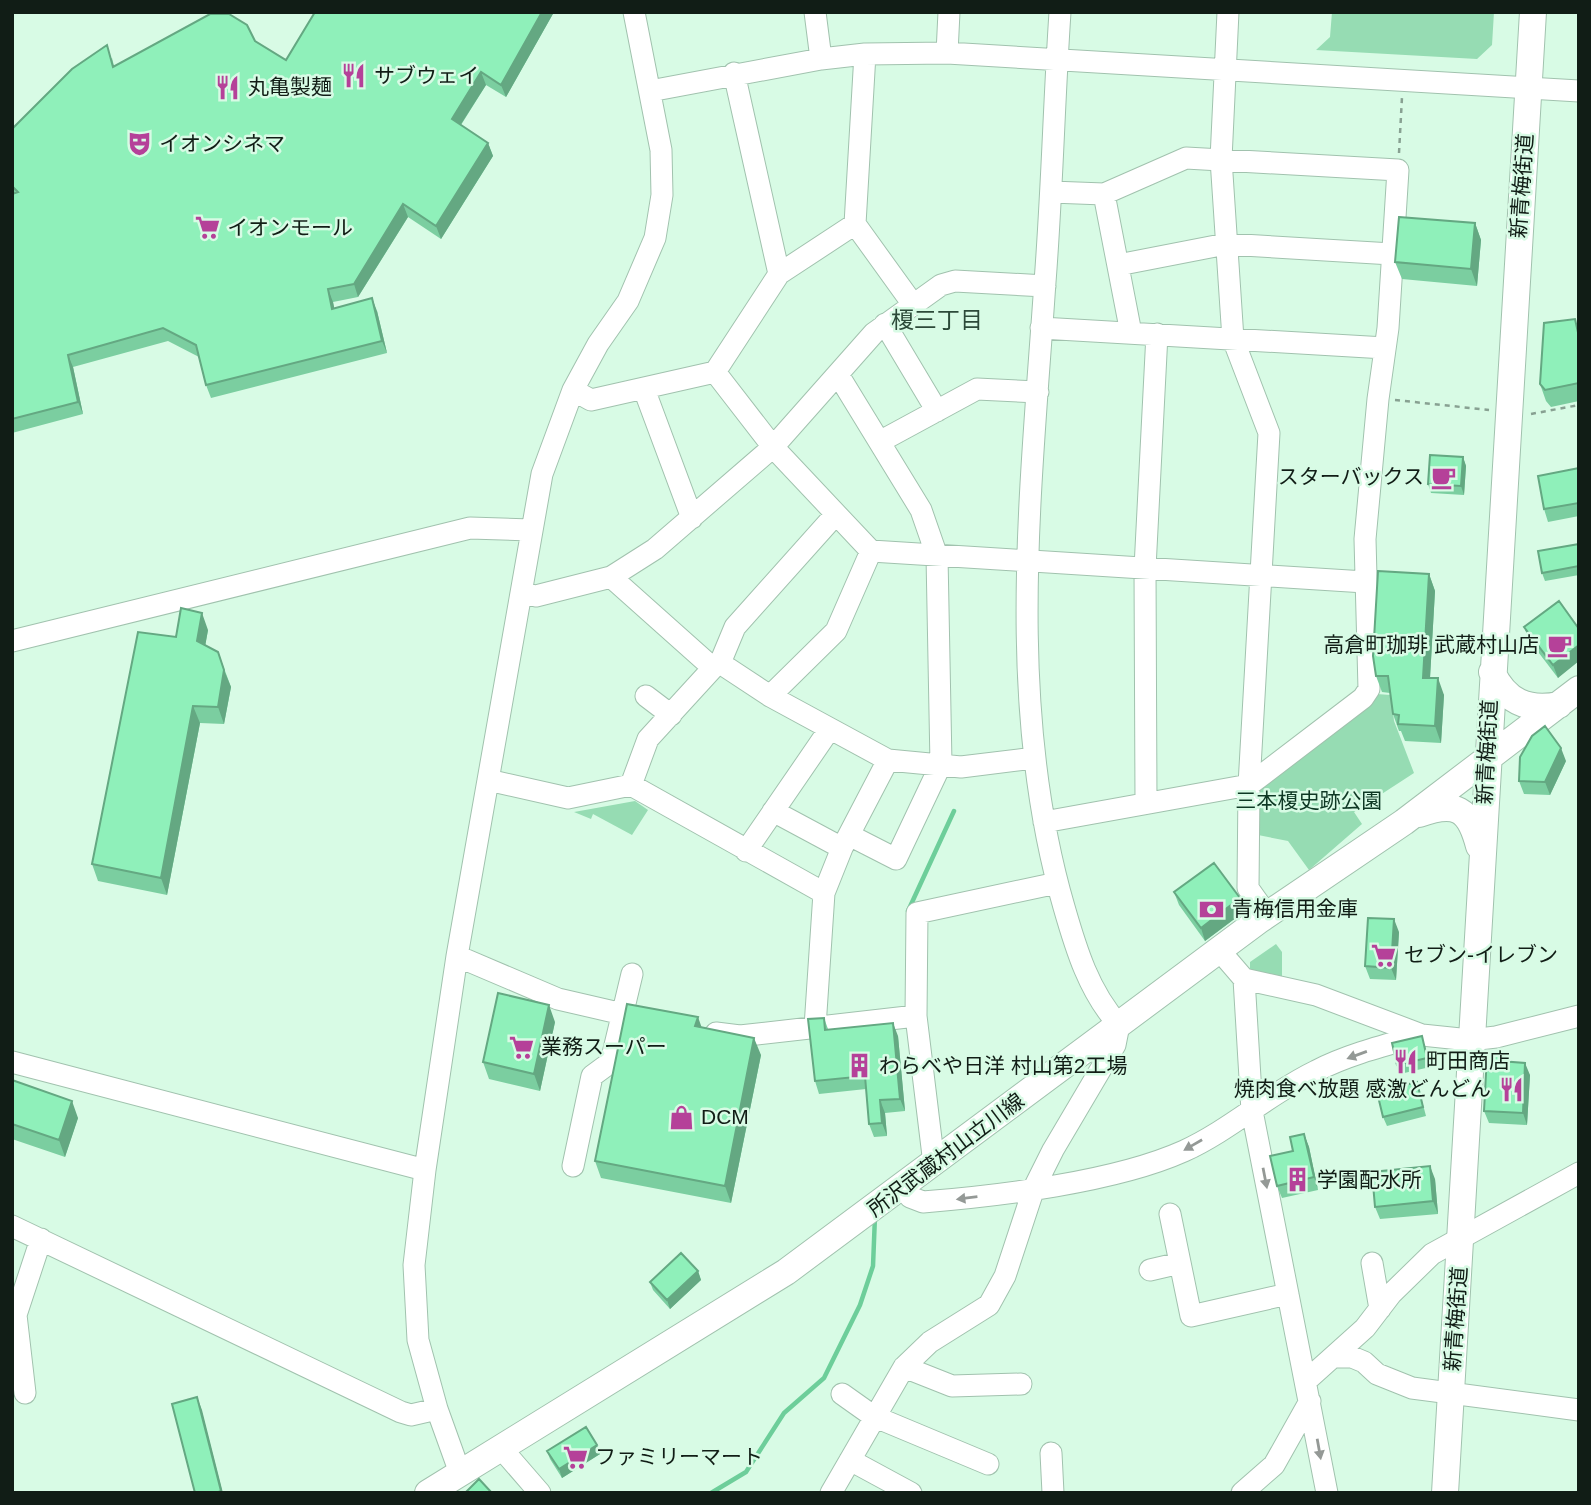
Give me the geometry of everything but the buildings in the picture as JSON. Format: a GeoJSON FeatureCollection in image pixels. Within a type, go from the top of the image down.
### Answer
{"type":"FeatureCollection","features":[{"type":"Feature","properties":{"kind":"main road","name":"新青梅街道"},"geometry":{"type":"LineString","coordinates":[[1445,1493],[1532,12]]}},
{"type":"Feature","properties":{"kind":"main road"},"geometry":{"type":"LineString","coordinates":[[1492,672],[1504,694],[1525,705],[1541,708],[1569,697]]}},
{"type":"Feature","properties":{"kind":"main road","name":"所沢武蔵村山立川線"},"geometry":{"type":"LineString","coordinates":[[428,1493],[786,1272],[1266,915],[1404,822],[1569,697]]}},
{"type":"Feature","properties":{"kind":"main road"},"geometry":{"type":"LineString","coordinates":[[1404,822],[1433,809],[1453,808],[1462,812],[1474,826],[1482,854]]}},
{"type":"Feature","properties":{"kind":"street"},"geometry":{"type":"LineString","coordinates":[[460,1473],[437,1409],[418,1340],[414,1265],[425,1170],[457,956],[542,474],[573,390],[598,344],[628,300],[655,238],[662,195],[661,162],[634,12]]}},
{"type":"Feature","properties":{"kind":"street"},"geometry":{"type":"LineString","coordinates":[[815,12],[821,59]]}},
{"type":"Feature","properties":{"kind":"street"},"geometry":{"type":"LineString","coordinates":[[947,53],[949,12]]}},
{"type":"Feature","properties":{"kind":"street"},"geometry":{"type":"LineString","coordinates":[[831,1493],[873,1416],[904,1367],[930,1342],[989,1305],[1006,1276],[1034,1188],[1053,1150],[1115,1045],[1119,1025],[1103,1007],[1092,986],[1073,939],[1057,883],[1034,758],[1026,671],[1028,561],[1060,12]]}},
{"type":"Feature","properties":{"kind":"street"},"geometry":{"type":"LineString","coordinates":[[1228,12],[1221,159],[1233,339],[1269,433],[1249,785],[1248,888],[1266,915]]}},
{"type":"Feature","properties":{"kind":"street"},"geometry":{"type":"LineString","coordinates":[[650,91],[734,73],[821,59],[865,54],[947,53],[1579,90]]}},
{"type":"Feature","properties":{"kind":"street"},"geometry":{"type":"LineString","coordinates":[[865,54],[855,224],[912,303]]}},
{"type":"Feature","properties":{"kind":"street"},"geometry":{"type":"LineString","coordinates":[[734,73],[779,274]]}},
{"type":"Feature","properties":{"kind":"street"},"geometry":{"type":"LineString","coordinates":[[1044,822],[1249,785],[1363,698],[1369,689],[1365,539],[1385,348],[1398,170],[1186,158],[1104,194],[1051,192]]}},
{"type":"Feature","properties":{"kind":"street"},"geometry":{"type":"LineString","coordinates":[[1104,194],[1131,333]]}},
{"type":"Feature","properties":{"kind":"street"},"geometry":{"type":"LineString","coordinates":[[573,390],[592,400],[715,372],[779,274],[855,224]]}},
{"type":"Feature","properties":{"kind":"street"},"geometry":{"type":"LineString","coordinates":[[1118,265],[1226,244],[1392,254]]}},
{"type":"Feature","properties":{"kind":"street"},"geometry":{"type":"LineString","coordinates":[[521,593],[536,596],[611,577],[655,549],[774,447],[874,333],[912,303],[941,285],[955,281],[1045,286]]}},
{"type":"Feature","properties":{"kind":"street"},"geometry":{"type":"LineString","coordinates":[[885,324],[937,411]]}},
{"type":"Feature","properties":{"kind":"street"},"geometry":{"type":"LineString","coordinates":[[1041,328],[1385,348]]}},
{"type":"Feature","properties":{"kind":"street"},"geometry":{"type":"LineString","coordinates":[[1146,802],[1145,568],[1157,334]]}},
{"type":"Feature","properties":{"kind":"street"},"geometry":{"type":"LineString","coordinates":[[715,372],[774,447],[871,551],[1365,582]]}},
{"type":"Feature","properties":{"kind":"street"},"geometry":{"type":"LineString","coordinates":[[773,811],[896,859],[941,764],[937,556],[921,510],[839,376]]}},
{"type":"Feature","properties":{"kind":"street"},"geometry":{"type":"LineString","coordinates":[[644,389],[692,518]]}},
{"type":"Feature","properties":{"kind":"street"},"geometry":{"type":"LineString","coordinates":[[881,441],[977,389],[1038,392]]}},
{"type":"Feature","properties":{"kind":"street"},"geometry":{"type":"LineString","coordinates":[[631,785],[648,739],[717,665],[735,627],[836,514]]}},
{"type":"Feature","properties":{"kind":"street"},"geometry":{"type":"LineString","coordinates":[[12,640],[470,528],[531,530]]}},
{"type":"Feature","properties":{"kind":"street"},"geometry":{"type":"LineString","coordinates":[[770,696],[835,631],[871,551]]}},
{"type":"Feature","properties":{"kind":"street"},"geometry":{"type":"LineString","coordinates":[[611,577],[717,665],[829,730],[888,760],[988,765],[1034,758]]}},
{"type":"Feature","properties":{"kind":"street"},"geometry":{"type":"LineString","coordinates":[[646,696],[671,715]]}},
{"type":"Feature","properties":{"kind":"street"},"geometry":{"type":"LineString","coordinates":[[746,851],[829,730]]}},
{"type":"Feature","properties":{"kind":"street"},"geometry":{"type":"LineString","coordinates":[[815,1027],[824,893],[846,841],[888,760]]}},
{"type":"Feature","properties":{"kind":"street"},"geometry":{"type":"LineString","coordinates":[[488,780],[568,798],[631,785],[824,893]]}},
{"type":"Feature","properties":{"kind":"street"},"geometry":{"type":"LineString","coordinates":[[934,1164],[916,1016],[917,912],[1057,883]]}},
{"type":"Feature","properties":{"kind":"street"},"geometry":{"type":"LineString","coordinates":[[1219,950],[1244,979],[1316,995],[1422,1035],[1470,1040],[1496,1037],[1579,1016]]}},
{"type":"Feature","properties":{"kind":"street"},"geometry":{"type":"LineString","coordinates":[[457,956],[558,999],[672,1024]]}},
{"type":"Feature","properties":{"kind":"street"},"geometry":{"type":"LineString","coordinates":[[573,1166],[592,1076],[611,1062],[632,974]]}},
{"type":"Feature","properties":{"kind":"street"},"geometry":{"type":"LineString","coordinates":[[1244,979],[1252,1111],[1326,1493]]}},
{"type":"Feature","properties":{"kind":"street"},"geometry":{"type":"LineString","coordinates":[[696,1029],[740,1036],[916,1016]]}},
{"type":"Feature","properties":{"kind":"street"},"geometry":{"type":"LineString","coordinates":[[903,1187],[910,1197],[923,1202],[1034,1188],[1118,1171],[1183,1151],[1315,1071],[1422,1035]]}},
{"type":"Feature","properties":{"kind":"street"},"geometry":{"type":"LineString","coordinates":[[12,1062],[425,1170]]}},
{"type":"Feature","properties":{"kind":"street"},"geometry":{"type":"LineString","coordinates":[[1247,1491],[1274,1465],[1308,1391],[1333,1357],[1432,1254],[1579,1173]]}},
{"type":"Feature","properties":{"kind":"street"},"geometry":{"type":"LineString","coordinates":[[1170,1214],[1191,1315],[1288,1294]]}},
{"type":"Feature","properties":{"kind":"street"},"geometry":{"type":"LineString","coordinates":[[12,1226],[401,1412],[411,1415],[437,1409]]}},
{"type":"Feature","properties":{"kind":"street"},"geometry":{"type":"LineString","coordinates":[[25,1393],[16,1315],[41,1240]]}},
{"type":"Feature","properties":{"kind":"street"},"geometry":{"type":"LineString","coordinates":[[1150,1270],[1180,1263]]}},
{"type":"Feature","properties":{"kind":"street"},"geometry":{"type":"LineString","coordinates":[[1372,1263],[1380,1309]]}},
{"type":"Feature","properties":{"kind":"street"},"geometry":{"type":"LineString","coordinates":[[1333,1357],[1352,1357],[1364,1362],[1377,1374],[1412,1388],[1579,1410]]}},
{"type":"Feature","properties":{"kind":"street"},"geometry":{"type":"LineString","coordinates":[[904,1367],[952,1386],[1021,1384]]}},
{"type":"Feature","properties":{"kind":"street"},"geometry":{"type":"LineString","coordinates":[[842,1394],[873,1416],[988,1464]]}},
{"type":"Feature","properties":{"kind":"street"},"geometry":{"type":"LineString","coordinates":[[501,1448],[540,1493]]}},
{"type":"Feature","properties":{"kind":"street"},"geometry":{"type":"LineString","coordinates":[[1051,1453],[1053,1493]]}},
{"type":"Feature","properties":{"kind":"street"},"geometry":{"type":"LineString","coordinates":[[850,1460],[911,1493]]}},
{"type":"Feature","properties":{"kind":"path"},"geometry":{"type":"LineString","coordinates":[[1398,170],[1403,80]]}},
{"type":"Feature","properties":{"kind":"path"},"geometry":{"type":"LineString","coordinates":[[1378,398],[1537,415],[1579,405]]}},
{"type":"Feature","properties":{"kind":"green space"},"geometry":{"type":"Polygon","coordinates":[[[1332,12],[1494,12],[1492,45],[1477,59],[1316,50],[1330,37],[1332,12]]]}},
{"type":"Feature","properties":{"kind":"green space","name":"三本榎史跡公園"},"geometry":{"type":"Polygon","coordinates":[[[1376,694],[1391,695],[1394,721],[1414,773],[1354,812],[1362,824],[1309,870],[1288,841],[1258,835],[1259,781],[1376,694]]]}},
{"type":"Feature","properties":{"kind":"green space"},"geometry":{"type":"Polygon","coordinates":[[[635,801],[648,810],[632,835],[593,814],[591,819],[574,812],[635,801]]]}},
{"type":"Feature","properties":{"kind":"green space"},"geometry":{"type":"Polygon","coordinates":[[[1276,944],[1282,952],[1282,981],[1250,974],[1250,962],[1276,944]]]}},
{"type":"Feature","properties":{"kind":"waterway"},"geometry":{"type":"LineString","coordinates":[[908,911],[954,811]]}},
{"type":"Feature","properties":{"kind":"waterway"},"geometry":{"type":"LineString","coordinates":[[711,1493],[746,1472],[784,1413],[824,1378],[860,1305],[873,1266],[875,1216]]}},
{"type":"Feature","properties":{"kind":"place","name":"サブウェイ"},"geometry":{"type":"Point","coordinates":[354,76]}},
{"type":"Feature","properties":{"kind":"place","name":"丸亀製麺"},"geometry":{"type":"Point","coordinates":[228,87]}},
{"type":"Feature","properties":{"kind":"place","name":"イオンシネマ"},"geometry":{"type":"Point","coordinates":[139,144]}},
{"type":"Feature","properties":{"kind":"place","name":"イオンモール"},"geometry":{"type":"Point","coordinates":[207,228]}},
{"type":"Feature","properties":{"kind":"place","name":"スターバックス"},"geometry":{"type":"Point","coordinates":[1444,477]}},
{"type":"Feature","properties":{"kind":"place","name":"高倉町珈琲 武蔵村山店"},"geometry":{"type":"Point","coordinates":[1559,645]}},
{"type":"Feature","properties":{"kind":"place","name":"青梅信用金庫"},"geometry":{"type":"Point","coordinates":[1212,909]}},
{"type":"Feature","properties":{"kind":"place","name":"セブン-イレブン"},"geometry":{"type":"Point","coordinates":[1384,955]}},
{"type":"Feature","properties":{"kind":"place","name":"業務スーパー"},"geometry":{"type":"Point","coordinates":[521,1047]}},
{"type":"Feature","properties":{"kind":"place","name":"町田商店"},"geometry":{"type":"Point","coordinates":[1406,1061]}},
{"type":"Feature","properties":{"kind":"place","name":"わらべや日洋 村山第2工場"},"geometry":{"type":"Point","coordinates":[859,1066]}},
{"type":"Feature","properties":{"kind":"place","name":"焼肉食べ放題 感激どんどん"},"geometry":{"type":"Point","coordinates":[1511,1089]}},
{"type":"Feature","properties":{"kind":"place","name":"DCM"},"geometry":{"type":"Point","coordinates":[681,1117]}},
{"type":"Feature","properties":{"kind":"place","name":"学園配水所"},"geometry":{"type":"Point","coordinates":[1297,1180]}},
{"type":"Feature","properties":{"kind":"place","name":"ファミリーマート"},"geometry":{"type":"Point","coordinates":[575,1457]}},
{"type":"Feature","properties":{"kind":"district","name":"榎三丁目"},"geometry":{"type":"Point","coordinates":[937,320]}}]}
